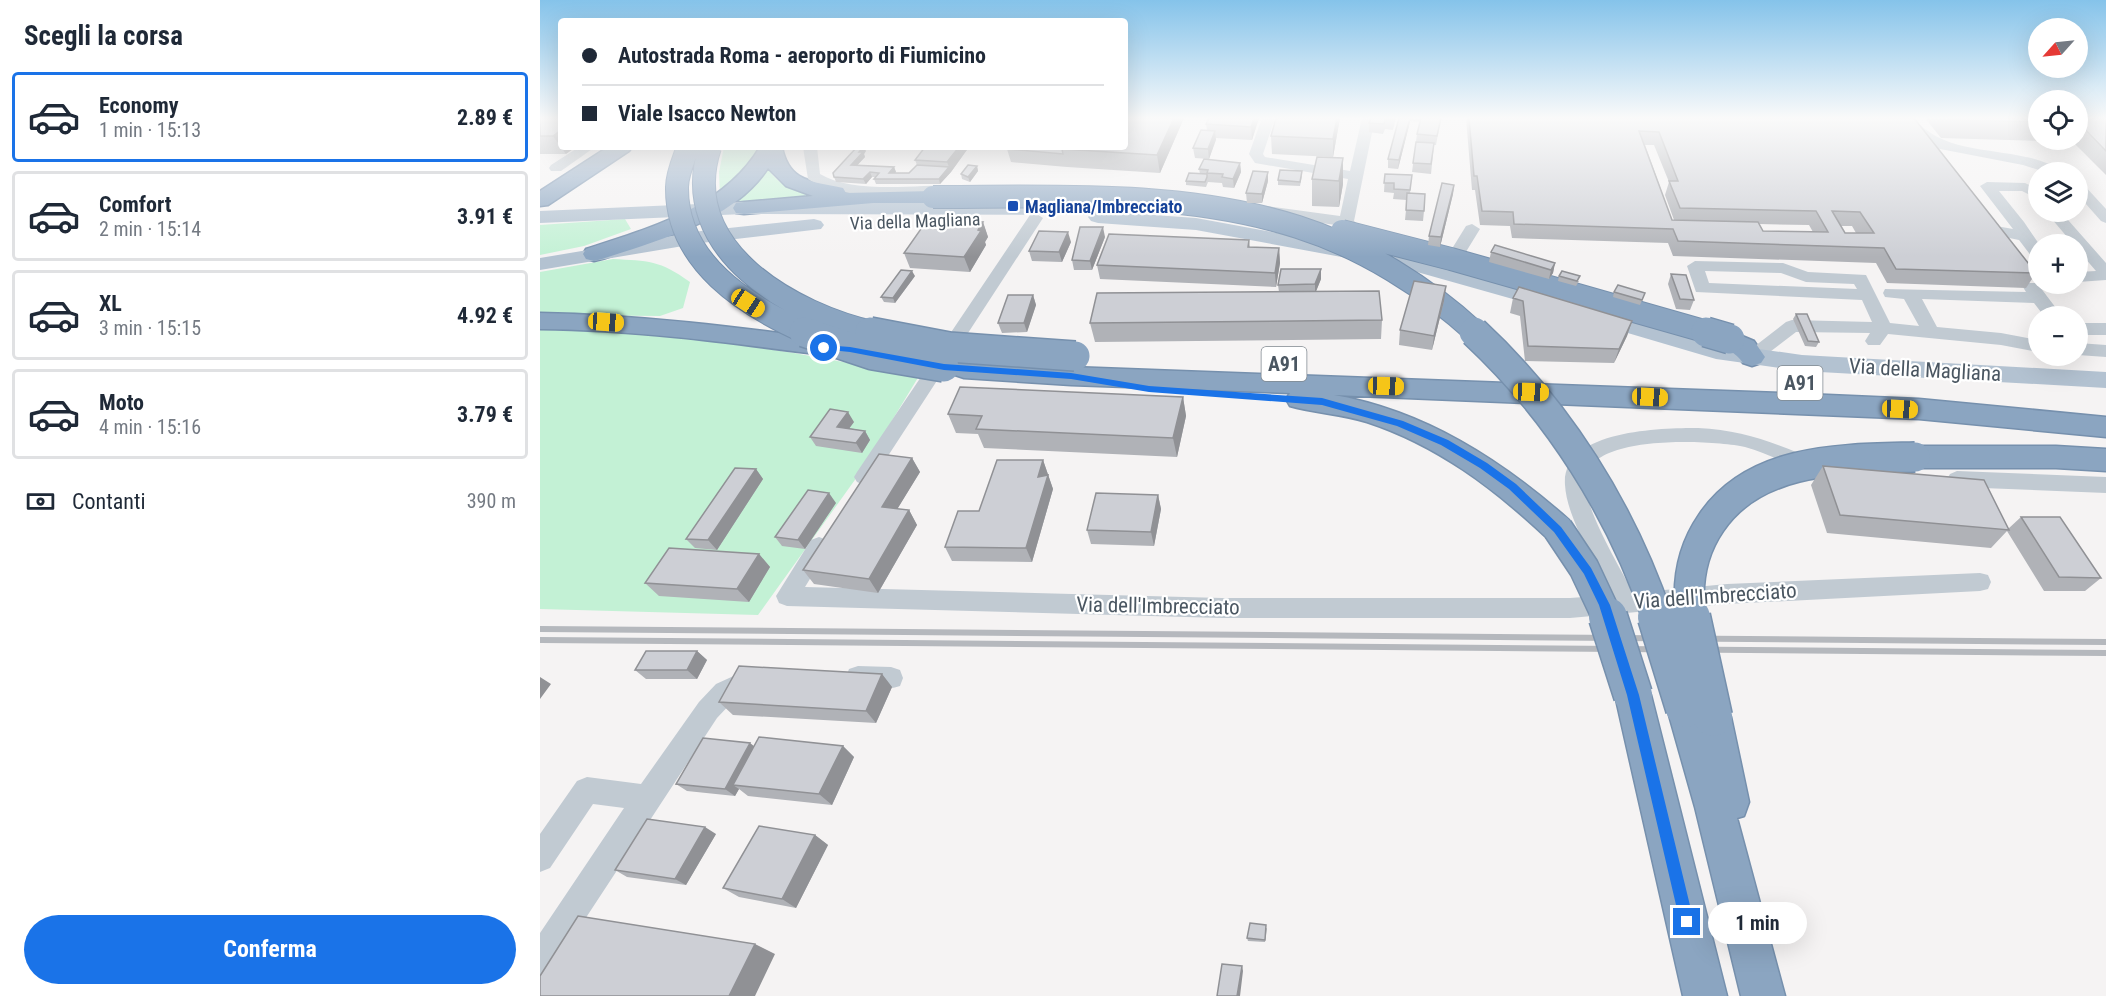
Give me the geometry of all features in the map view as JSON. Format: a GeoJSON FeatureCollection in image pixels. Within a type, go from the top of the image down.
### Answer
{"type":"FeatureCollection","features":[{"type":"Feature","properties":{"kind":"highway"},"geometry":{"type":"LineString","coordinates":[[540,184],[575,164]]}},
{"type":"Feature","properties":{"kind":"highway"},"geometry":{"type":"LineString","coordinates":[[540,200],[582,164]]}},
{"type":"Feature","properties":{"kind":"highway","name":"A91"},"geometry":{"type":"LineString","coordinates":[[682,164],[676,199],[684,232],[703,263],[726,286],[759,310],[809,334],[850,349],[944,367],[1071,376],[1881,387],[2106,406]]}},
{"type":"Feature","properties":{"kind":"highway","name":"A91"},"geometry":{"type":"LineString","coordinates":[[705,164],[703,195],[711,223],[728,250],[760,281],[806,308],[860,329],[933,345],[1005,352],[1500,381],[1919,410],[2106,427]]}},
{"type":"Feature","properties":{"kind":"highway"},"geometry":{"type":"LineString","coordinates":[[594,254],[706,210],[745,182],[760,164]]}},
{"type":"Feature","properties":{"kind":"highway"},"geometry":{"type":"LineString","coordinates":[[777,164],[780,170],[798,184],[827,192],[873,197]]}},
{"type":"Feature","properties":{"kind":"highway"},"geometry":{"type":"LineString","coordinates":[[744,208],[873,197],[933,197],[1062,198],[1156,202],[1214,209],[1282,223],[1338,231],[1418,250],[1730,339],[1745,347],[1752,357]]}},
{"type":"Feature","properties":{"kind":"highway"},"geometry":{"type":"LineString","coordinates":[[1282,223],[1311,231],[1351,249],[1425,290],[1479,334],[1526,383],[1573,447],[1620,530],[1650,597],[1685,708],[1744,921],[1762,996]]}},
{"type":"Feature","properties":{"kind":"highway"},"geometry":{"type":"LineString","coordinates":[[540,321],[664,326],[794,344],[850,349]]}},
{"type":"Feature","properties":{"kind":"highway"},"geometry":{"type":"LineString","coordinates":[[1071,376],[1149,389],[1322,402],[1400,424],[1445,443],[1468,456],[1503,480],[1558,529],[1588,571],[1605,605],[1633,695],[1705,996]]}},
{"type":"Feature","properties":{"kind":"highway"},"geometry":{"type":"LineString","coordinates":[[1744,921],[1737,831],[1690,606],[1690,579],[1696,548],[1708,524],[1723,503],[1741,489],[1762,478],[1822,462],[1915,467],[2056,457],[2106,460]]}},
{"type":"Feature","properties":{"kind":"main road","name":"Via della Magliana"},"geometry":{"type":"LineString","coordinates":[[540,217],[744,208],[929,210],[1100,199],[1243,222],[1335,243],[1691,344],[1752,357],[1802,363],[2106,380]]}},
{"type":"Feature","properties":{"kind":"main road","name":"Via della Magliana"},"geometry":{"type":"LineString","coordinates":[[540,264],[702,237],[792,226],[870,221],[1035,218],[1119,218],[1182,222],[1397,260]]}},
{"type":"Feature","properties":{"kind":"street"},"geometry":{"type":"LineString","coordinates":[[812,164],[813,176],[835,187],[1100,199]]}},
{"type":"Feature","properties":{"kind":"street"},"geometry":{"type":"LineString","coordinates":[[1287,164],[1356,176]]}},
{"type":"Feature","properties":{"kind":"street"},"geometry":{"type":"LineString","coordinates":[[1346,222],[1359,164]]}},
{"type":"Feature","properties":{"kind":"street"},"geometry":{"type":"LineString","coordinates":[[540,166],[564,170]]}},
{"type":"Feature","properties":{"kind":"street"},"geometry":{"type":"LineString","coordinates":[[2028,189],[1987,186],[2019,225],[2028,241]]}},
{"type":"Feature","properties":{"kind":"street"},"geometry":{"type":"LineString","coordinates":[[2088,198],[2106,218]]}},
{"type":"Feature","properties":{"kind":"street","name":"Via della Magliana"},"geometry":{"type":"LineString","coordinates":[[1100,199],[1346,222],[1397,260]]}},
{"type":"Feature","properties":{"kind":"street"},"geometry":{"type":"LineString","coordinates":[[1970,203],[1991,230],[2024,236]]}},
{"type":"Feature","properties":{"kind":"street"},"geometry":{"type":"LineString","coordinates":[[856,490],[1035,218]]}},
{"type":"Feature","properties":{"kind":"street"},"geometry":{"type":"LineString","coordinates":[[2062,222],[2105,272],[2101,276],[2088,277]]}},
{"type":"Feature","properties":{"kind":"street"},"geometry":{"type":"LineString","coordinates":[[1445,273],[1472,229]]}},
{"type":"Feature","properties":{"kind":"street"},"geometry":{"type":"LineString","coordinates":[[1867,295],[1702,288],[1695,266],[1783,268],[1806,277],[1860,279],[1879,316],[1879,335]]}},
{"type":"Feature","properties":{"kind":"street"},"geometry":{"type":"LineString","coordinates":[[1891,293],[2034,291],[2045,306]]}},
{"type":"Feature","properties":{"kind":"street"},"geometry":{"type":"LineString","coordinates":[[1910,294],[1925,318],[1924,338]]}},
{"type":"Feature","properties":{"kind":"street"},"geometry":{"type":"LineString","coordinates":[[2088,329],[2106,329]]}},
{"type":"Feature","properties":{"kind":"street"},"geometry":{"type":"LineString","coordinates":[[2001,339],[2009,335],[2028,333]]}},
{"type":"Feature","properties":{"kind":"street"},"geometry":{"type":"LineString","coordinates":[[1752,357],[1779,336],[1879,335],[2014,348],[2028,346]]}},
{"type":"Feature","properties":{"kind":"street"},"geometry":{"type":"LineString","coordinates":[[1924,338],[2001,339],[2028,344]]}},
{"type":"Feature","properties":{"kind":"street"},"geometry":{"type":"LineString","coordinates":[[2088,350],[2106,351]]}},
{"type":"Feature","properties":{"kind":"street"},"geometry":{"type":"LineString","coordinates":[[1626,602],[1583,512],[1575,487],[1580,464],[1584,458],[1597,450],[1647,437],[1680,433],[1704,434],[1757,444],[1807,465],[1835,473],[1915,467]]}},
{"type":"Feature","properties":{"kind":"street"},"geometry":{"type":"LineString","coordinates":[[1939,478],[2106,485]]}},
{"type":"Feature","properties":{"kind":"street","name":"Via dell'Imbrecciato"},"geometry":{"type":"LineString","coordinates":[[831,528],[787,596],[1222,608],[1570,608],[1726,594],[1980,582]]}},
{"type":"Feature","properties":{"kind":"street"},"geometry":{"type":"LineString","coordinates":[[544,949],[708,710],[725,692],[742,682],[774,676]]}},
{"type":"Feature","properties":{"kind":"street"},"geometry":{"type":"LineString","coordinates":[[836,677],[891,678]]}},
{"type":"Feature","properties":{"kind":"street"},"geometry":{"type":"LineString","coordinates":[[540,858],[587,790],[646,798]]}},
{"type":"Feature","properties":{"kind":"green space"},"geometry":{"type":"Polygon","coordinates":[[[721,164],[748,164],[720,198],[721,164]]]}},
{"type":"Feature","properties":{"kind":"green space"},"geometry":{"type":"Polygon","coordinates":[[[763,164],[788,187],[821,197],[721,204],[763,164]]]}},
{"type":"Feature","properties":{"kind":"green space"},"geometry":{"type":"Polygon","coordinates":[[[625,219],[631,229],[584,246],[540,255],[540,225],[625,219]]]}},
{"type":"Feature","properties":{"kind":"green space"},"geometry":{"type":"Polygon","coordinates":[[[613,259],[653,263],[670,269],[690,282],[683,308],[660,316],[540,315],[540,272],[613,259]]]}},
{"type":"Feature","properties":{"kind":"green space"},"geometry":{"type":"Polygon","coordinates":[[[540,327],[638,330],[794,353],[919,376],[862,470],[758,615],[540,609],[540,327]]]}},
{"type":"Feature","properties":{"kind":"building"},"geometry":{"type":"Polygon","coordinates":[[[841,164],[894,167],[889,173],[909,173],[917,165],[949,167],[939,179],[874,179],[879,173],[870,172],[863,179],[834,177],[833,173],[841,164]]]}},
{"type":"Feature","properties":{"kind":"building"},"geometry":{"type":"Polygon","coordinates":[[[1201,164],[1239,164],[1233,179],[1222,177],[1223,174],[1207,173],[1208,170],[1199,169],[1201,164]]]}},
{"type":"Feature","properties":{"kind":"building"},"geometry":{"type":"Polygon","coordinates":[[[1315,164],[1342,164],[1339,181],[1312,179],[1315,164]]]}},
{"type":"Feature","properties":{"kind":"building"},"geometry":{"type":"Polygon","coordinates":[[[1473,164],[1651,164],[1672,220],[1758,222],[1763,231],[1828,232],[1816,211],[1680,208],[1669,181],[1678,181],[1672,164],[1951,164],[2028,263],[2028,273],[1896,269],[1884,248],[1678,241],[1673,229],[1514,224],[1513,212],[1482,211],[1473,164]],[[1832,211],[1845,233],[1874,233],[1860,212],[1832,211]]]}},
{"type":"Feature","properties":{"kind":"building"},"geometry":{"type":"Polygon","coordinates":[[[968,165],[977,166],[968,177],[961,174],[968,165]]]}},
{"type":"Feature","properties":{"kind":"building"},"geometry":{"type":"Polygon","coordinates":[[[1280,170],[1302,171],[1300,182],[1278,180],[1280,170]]]}},
{"type":"Feature","properties":{"kind":"building"},"geometry":{"type":"Polygon","coordinates":[[[1253,171],[1268,172],[1262,194],[1246,193],[1253,171]]]}},
{"type":"Feature","properties":{"kind":"building"},"geometry":{"type":"Polygon","coordinates":[[[1189,173],[1207,174],[1207,177],[1205,182],[1186,181],[1189,173]]]}},
{"type":"Feature","properties":{"kind":"building"},"geometry":{"type":"Polygon","coordinates":[[[1385,174],[1412,175],[1410,190],[1394,189],[1394,183],[1384,183],[1385,174]]]}},
{"type":"Feature","properties":{"kind":"building"},"geometry":{"type":"Polygon","coordinates":[[[1442,183],[1454,185],[1441,237],[1429,236],[1442,183]]]}},
{"type":"Feature","properties":{"kind":"building"},"geometry":{"type":"Polygon","coordinates":[[[1407,193],[1425,194],[1424,211],[1406,210],[1407,193]]]}},
{"type":"Feature","properties":{"kind":"building"},"geometry":{"type":"Polygon","coordinates":[[[949,220],[983,222],[978,230],[981,231],[964,257],[904,253],[923,226],[944,228],[949,220]]]}},
{"type":"Feature","properties":{"kind":"building"},"geometry":{"type":"Polygon","coordinates":[[[1080,227],[1103,227],[1090,261],[1072,260],[1080,227]]]}},
{"type":"Feature","properties":{"kind":"building"},"geometry":{"type":"Polygon","coordinates":[[[1039,231],[1068,232],[1059,252],[1029,251],[1039,231]]]}},
{"type":"Feature","properties":{"kind":"building"},"geometry":{"type":"Polygon","coordinates":[[[1109,234],[1249,240],[1248,247],[1279,248],[1275,273],[1097,265],[1109,234]]]}},
{"type":"Feature","properties":{"kind":"building"},"geometry":{"type":"Polygon","coordinates":[[[1495,245],[1555,263],[1551,270],[1491,252],[1495,245]]]}},
{"type":"Feature","properties":{"kind":"building"},"geometry":{"type":"Polygon","coordinates":[[[1281,269],[1321,269],[1315,284],[1278,285],[1281,269]]]}},
{"type":"Feature","properties":{"kind":"building"},"geometry":{"type":"Polygon","coordinates":[[[901,270],[912,271],[893,298],[881,297],[901,270]]]}},
{"type":"Feature","properties":{"kind":"building"},"geometry":{"type":"Polygon","coordinates":[[[1562,271],[1580,276],[1577,281],[1559,276],[1562,271]]]}},
{"type":"Feature","properties":{"kind":"building"},"geometry":{"type":"Polygon","coordinates":[[[1671,274],[1686,275],[1694,300],[1680,299],[1671,274]]]}},
{"type":"Feature","properties":{"kind":"building"},"geometry":{"type":"Polygon","coordinates":[[[1414,281],[1446,286],[1434,336],[1400,330],[1414,281]]]}},
{"type":"Feature","properties":{"kind":"building"},"geometry":{"type":"Polygon","coordinates":[[[1618,285],[1645,293],[1642,300],[1614,292],[1618,285]]]}},
{"type":"Feature","properties":{"kind":"building"},"geometry":{"type":"Polygon","coordinates":[[[1519,287],[1632,321],[1619,349],[1528,346],[1523,301],[1513,298],[1519,287]]]}},
{"type":"Feature","properties":{"kind":"building"},"geometry":{"type":"Polygon","coordinates":[[[1379,291],[1382,320],[1090,323],[1097,293],[1379,291]]]}},
{"type":"Feature","properties":{"kind":"building"},"geometry":{"type":"Polygon","coordinates":[[[1008,295],[1033,295],[1024,323],[998,323],[1008,295]]]}},
{"type":"Feature","properties":{"kind":"building"},"geometry":{"type":"Polygon","coordinates":[[[1796,314],[1807,314],[1819,342],[1808,341],[1796,314]]]}},
{"type":"Feature","properties":{"kind":"building"},"geometry":{"type":"Polygon","coordinates":[[[960,387],[1183,397],[1173,438],[976,429],[982,416],[948,414],[960,387]]]}},
{"type":"Feature","properties":{"kind":"building"},"geometry":{"type":"Polygon","coordinates":[[[830,409],[848,412],[837,427],[865,431],[856,443],[810,437],[830,409]]]}},
{"type":"Feature","properties":{"kind":"building"},"geometry":{"type":"Polygon","coordinates":[[[879,454],[912,458],[882,507],[909,510],[869,579],[803,570],[879,454]]]}},
{"type":"Feature","properties":{"kind":"building"},"geometry":{"type":"Polygon","coordinates":[[[997,460],[1043,460],[1038,477],[1048,475],[1026,548],[945,547],[958,511],[979,511],[997,460]]]}},
{"type":"Feature","properties":{"kind":"building"},"geometry":{"type":"Polygon","coordinates":[[[1823,466],[1984,480],[2009,530],[1840,515],[1823,466]]]}},
{"type":"Feature","properties":{"kind":"building"},"geometry":{"type":"Polygon","coordinates":[[[735,468],[756,469],[708,540],[686,539],[735,468]]]}},
{"type":"Feature","properties":{"kind":"building"},"geometry":{"type":"Polygon","coordinates":[[[808,490],[829,493],[798,540],[775,537],[808,490]]]}},
{"type":"Feature","properties":{"kind":"building"},"geometry":{"type":"Polygon","coordinates":[[[1096,493],[1158,495],[1151,532],[1087,530],[1096,493]]]}},
{"type":"Feature","properties":{"kind":"building"},"geometry":{"type":"Polygon","coordinates":[[[2021,517],[2060,517],[2101,578],[2059,577],[2021,517]]]}},
{"type":"Feature","properties":{"kind":"building"},"geometry":{"type":"Polygon","coordinates":[[[669,548],[759,554],[737,589],[645,583],[669,548]]]}},
{"type":"Feature","properties":{"kind":"building"},"geometry":{"type":"Polygon","coordinates":[[[646,651],[697,651],[687,670],[635,670],[646,651]]]}},
{"type":"Feature","properties":{"kind":"building"},"geometry":{"type":"Polygon","coordinates":[[[739,666],[882,674],[866,711],[719,702],[739,666]]]}},
{"type":"Feature","properties":{"kind":"building"},"geometry":{"type":"Polygon","coordinates":[[[759,737],[843,746],[819,794],[733,785],[759,737]]]}},
{"type":"Feature","properties":{"kind":"building"},"geometry":{"type":"Polygon","coordinates":[[[703,738],[750,743],[725,789],[676,784],[703,738]]]}},
{"type":"Feature","properties":{"kind":"building"},"geometry":{"type":"Polygon","coordinates":[[[647,819],[705,827],[675,879],[615,870],[647,819]]]}},
{"type":"Feature","properties":{"kind":"building"},"geometry":{"type":"Polygon","coordinates":[[[759,826],[815,835],[782,899],[723,888],[759,826]]]}},
{"type":"Feature","properties":{"kind":"building"},"geometry":{"type":"Polygon","coordinates":[[[578,916],[755,944],[729,996],[540,996],[540,976],[578,916]]]}},
{"type":"Feature","properties":{"kind":"building"},"geometry":{"type":"Polygon","coordinates":[[[1250,923],[1266,925],[1265,940],[1247,938],[1250,923]]]}},
{"type":"Feature","properties":{"kind":"building"},"geometry":{"type":"Polygon","coordinates":[[[1222,964],[1242,966],[1237,996],[1217,996],[1222,964]]]}},
{"type":"Feature","properties":{"kind":"railway"},"geometry":{"type":"LineString","coordinates":[[540,629],[2106,642]]}},
{"type":"Feature","properties":{"kind":"railway"},"geometry":{"type":"LineString","coordinates":[[540,640],[2106,653]]}},
{"type":"Feature","properties":{"kind":"place","name":"Magliana/Imbrecciato"},"geometry":{"type":"Point","coordinates":[1013,206]}},
{"type":"Feature","properties":{"kind":"route"},"geometry":{"type":"LineString","coordinates":[[824,348],[850,349],[944,367],[1071,376],[1149,389],[1322,402],[1347,407],[1400,424],[1445,443],[1468,456],[1512,487],[1558,529],[1588,571],[1598,590],[1616,635],[1633,695],[1687,922]]}}]}
